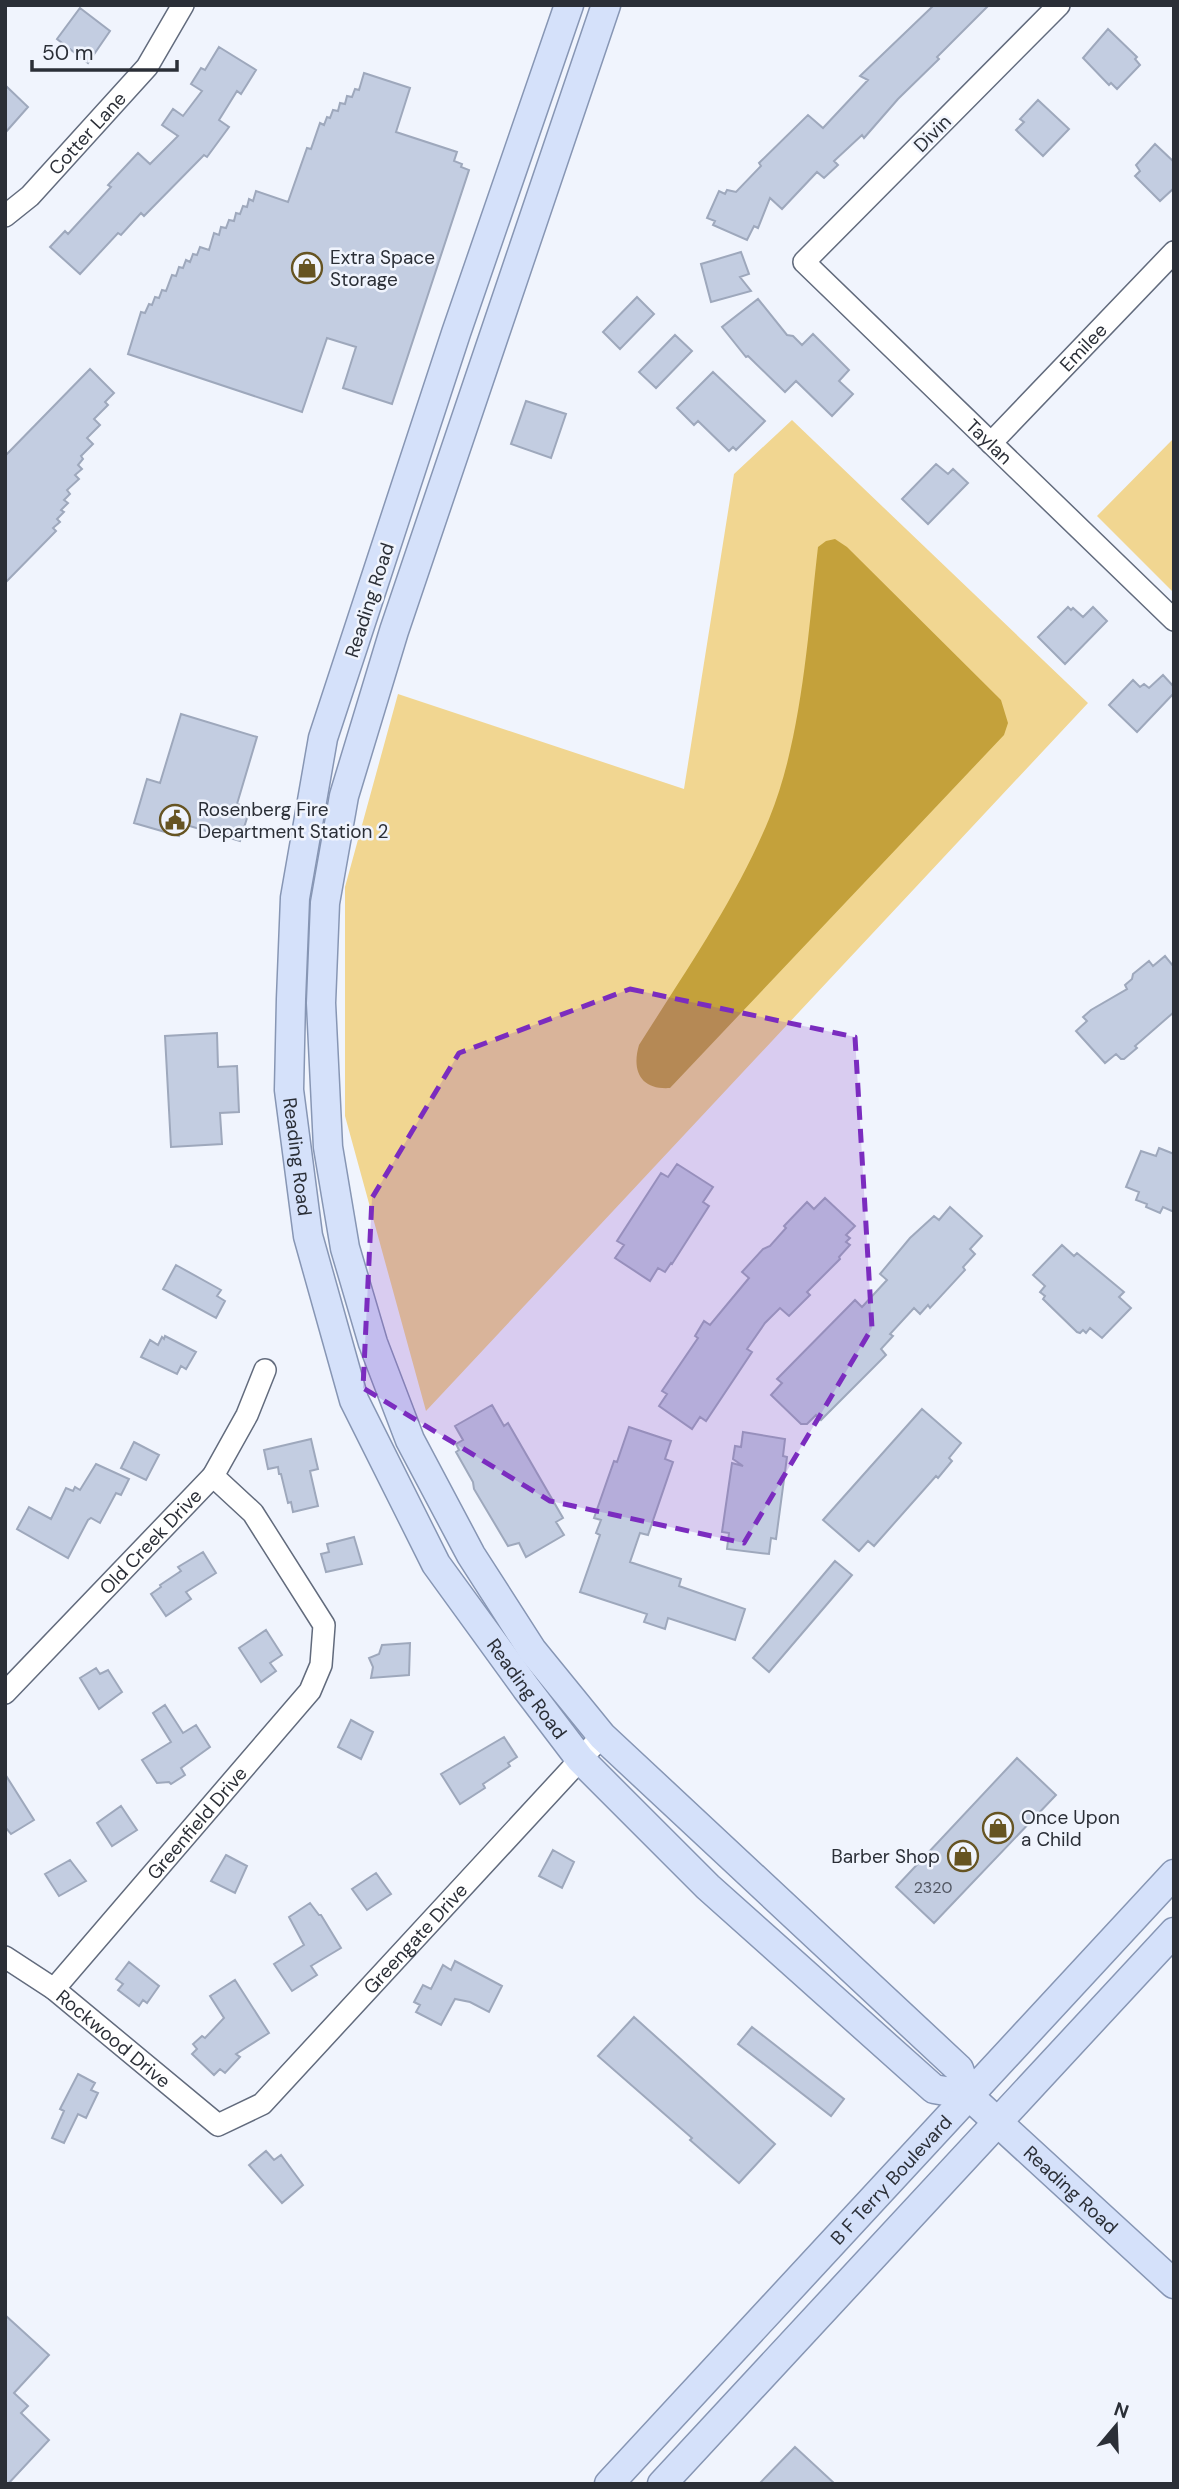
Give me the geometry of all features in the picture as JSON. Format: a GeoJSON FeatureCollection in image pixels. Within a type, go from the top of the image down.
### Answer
{"type":"FeatureCollection","features":[{"type":"Feature","properties":{"kind":"main road","name":"Reading Road"},"geometry":{"type":"LineString","coordinates":[[569,5],[456,333],[323,738],[295,898],[289,1090],[308,1236],[354,1400],[436,1564],[580,1759],[708,1887],[934,2089],[968,2095]]}},
{"type":"Feature","properties":{"kind":"main road","name":"Reading Road"},"geometry":{"type":"LineString","coordinates":[[606,5],[394,631],[344,796],[325,903],[321,1003],[328,1147],[345,1248],[373,1343],[410,1440],[486,1582],[532,1650],[602,1735],[959,2069],[968,2095],[1174,2284]]}},
{"type":"Feature","properties":{"kind":"main road"},"geometry":{"type":"LineString","coordinates":[[456,333],[492,345]]}},
{"type":"Feature","properties":{"kind":"main road"},"geometry":{"type":"LineString","coordinates":[[363,620],[394,631]]}},
{"type":"Feature","properties":{"kind":"main road","name":"B F Terry Boulevard"},"geometry":{"type":"LineString","coordinates":[[609,2484],[1174,1874]]}},
{"type":"Feature","properties":{"kind":"main road","name":"B F Terry Boulevard"},"geometry":{"type":"LineString","coordinates":[[662,2484],[1174,1932]]}},
{"type":"Feature","properties":{"kind":"street","name":"Cotter Lane"},"geometry":{"type":"LineString","coordinates":[[5,216],[30,196],[147,67],[183,5]]}},
{"type":"Feature","properties":{"kind":"street","name":"Divin"},"geometry":{"type":"LineString","coordinates":[[804,262],[1059,5]]}},
{"type":"Feature","properties":{"kind":"street","name":"Emilee"},"geometry":{"type":"LineString","coordinates":[[991,443],[1174,252]]}},
{"type":"Feature","properties":{"kind":"street","name":"Taylan"},"geometry":{"type":"LineString","coordinates":[[804,262],[1174,620]]}},
{"type":"Feature","properties":{"kind":"street","name":"Old Creek Drive"},"geometry":{"type":"LineString","coordinates":[[5,1693],[213,1476],[247,1415],[265,1370]]}},
{"type":"Feature","properties":{"kind":"street","name":"Greenfield Drive"},"geometry":{"type":"LineString","coordinates":[[54,1989],[310,1691],[321,1665],[324,1625],[253,1513],[213,1476]]}},
{"type":"Feature","properties":{"kind":"street","name":"Greengate Drive"},"geometry":{"type":"LineString","coordinates":[[218,2125],[262,2104],[602,1735]]}},
{"type":"Feature","properties":{"kind":"street","name":"Rockwood Drive"},"geometry":{"type":"LineString","coordinates":[[5,1957],[54,1989],[218,2125]]}},
{"type":"Feature","properties":{"kind":"highlighted area"},"geometry":{"type":"Polygon","coordinates":[[[630,989],[855,1037],[872,1328],[744,1543],[550,1501],[363,1388],[372,1198],[459,1053],[630,989]]]}},
{"type":"Feature","properties":{"kind":"shaded area"},"geometry":{"type":"Polygon","coordinates":[[[792,420],[1088,703],[426,1411],[345,1116],[345,887],[398,694],[684,789],[734,474],[792,420]]]}},
{"type":"Feature","properties":{"kind":"shaded area"},"geometry":{"type":"Polygon","coordinates":[[[1174,438],[1174,593],[1097,516],[1174,438]]]}},
{"type":"Feature","properties":{"kind":"shaded area"},"geometry":{"type":"Polygon","coordinates":[[[835,539],[847,547],[1001,700],[1008,723],[1004,735],[670,1088],[652,1086],[638,1071],[639,1045],[709,935],[741,878],[769,819],[780,788],[802,685],[818,547],[835,539]]]}},
{"type":"Feature","properties":{"kind":"building"},"geometry":{"type":"Polygon","coordinates":[[[934,5],[989,5],[937,57],[939,59],[898,99],[864,138],[862,135],[834,161],[838,165],[824,178],[817,172],[782,209],[770,198],[758,228],[754,226],[747,240],[713,225],[715,221],[707,218],[719,191],[725,194],[727,190],[736,192],[761,166],[759,163],[808,115],[823,128],[868,80],[860,76],[934,5]]]}},
{"type":"Feature","properties":{"kind":"building"},"geometry":{"type":"Polygon","coordinates":[[[80,8],[110,31],[88,63],[57,39],[80,8]]]}},
{"type":"Feature","properties":{"kind":"building"},"geometry":{"type":"Polygon","coordinates":[[[1108,29],[1137,57],[1135,59],[1140,65],[1117,89],[1111,83],[1109,85],[1083,58],[1108,29]]]}},
{"type":"Feature","properties":{"kind":"building"},"geometry":{"type":"Polygon","coordinates":[[[219,47],[256,70],[241,94],[237,91],[219,120],[229,127],[207,157],[204,155],[144,216],[141,213],[121,235],[118,233],[80,274],[50,247],[65,231],[68,234],[138,153],[150,164],[178,136],[162,125],[173,109],[183,116],[202,91],[191,84],[201,68],[205,70],[219,47]]]}},
{"type":"Feature","properties":{"kind":"building"},"geometry":{"type":"Polygon","coordinates":[[[364,73],[410,88],[396,132],[457,152],[454,161],[469,170],[392,404],[343,388],[356,347],[327,338],[302,412],[128,354],[141,312],[145,313],[155,297],[159,298],[162,290],[166,291],[172,275],[176,276],[179,267],[183,268],[186,260],[190,262],[193,254],[197,255],[200,247],[209,250],[214,233],[219,235],[221,227],[226,228],[229,220],[234,221],[236,213],[240,214],[243,206],[247,207],[249,199],[253,201],[256,191],[288,202],[307,148],[311,149],[320,123],[324,125],[333,110],[338,111],[340,103],[345,104],[347,96],[352,97],[355,89],[359,90],[364,73]]]}},
{"type":"Feature","properties":{"kind":"building"},"geometry":{"type":"Polygon","coordinates":[[[5,85],[28,107],[5,133],[5,85]]]}},
{"type":"Feature","properties":{"kind":"building"},"geometry":{"type":"Polygon","coordinates":[[[1038,100],[1069,129],[1043,156],[1016,130],[1024,122],[1020,119],[1038,100]]]}},
{"type":"Feature","properties":{"kind":"building"},"geometry":{"type":"Polygon","coordinates":[[[1155,144],[1174,162],[1174,188],[1160,201],[1135,176],[1140,171],[1136,165],[1155,144]]]}},
{"type":"Feature","properties":{"kind":"building"},"geometry":{"type":"Polygon","coordinates":[[[741,252],[749,274],[740,277],[751,291],[711,302],[701,264],[741,252]]]}},
{"type":"Feature","properties":{"kind":"building"},"geometry":{"type":"Polygon","coordinates":[[[637,297],[654,314],[620,349],[603,332],[637,297]]]}},
{"type":"Feature","properties":{"kind":"building"},"geometry":{"type":"Polygon","coordinates":[[[758,299],[787,335],[793,336],[802,345],[813,334],[849,370],[839,381],[853,394],[832,416],[796,381],[785,392],[746,357],[722,327],[758,299]]]}},
{"type":"Feature","properties":{"kind":"building"},"geometry":{"type":"Polygon","coordinates":[[[675,335],[692,351],[656,388],[639,372],[675,335]]]}},
{"type":"Feature","properties":{"kind":"building"},"geometry":{"type":"Polygon","coordinates":[[[90,369],[114,393],[105,402],[108,405],[94,419],[100,425],[87,438],[93,444],[81,456],[83,459],[78,465],[82,469],[75,475],[79,479],[67,490],[70,494],[64,500],[68,503],[57,519],[60,522],[53,528],[56,531],[5,583],[5,456],[90,369]]]}},
{"type":"Feature","properties":{"kind":"building"},"geometry":{"type":"Polygon","coordinates":[[[713,372],[765,421],[736,450],[733,447],[729,451],[698,421],[694,425],[677,408],[713,372]]]}},
{"type":"Feature","properties":{"kind":"building"},"geometry":{"type":"Polygon","coordinates":[[[526,401],[566,414],[551,458],[511,444],[526,401]]]}},
{"type":"Feature","properties":{"kind":"building"},"geometry":{"type":"Polygon","coordinates":[[[936,464],[948,474],[953,469],[968,483],[928,524],[902,499],[936,464]]]}},
{"type":"Feature","properties":{"kind":"building"},"geometry":{"type":"Polygon","coordinates":[[[1068,607],[1083,617],[1093,607],[1107,621],[1065,664],[1038,637],[1068,607]]]}},
{"type":"Feature","properties":{"kind":"building"},"geometry":{"type":"Polygon","coordinates":[[[1163,675],[1174,687],[1174,693],[1137,732],[1109,705],[1133,680],[1140,687],[1144,684],[1149,688],[1163,675]]]}},
{"type":"Feature","properties":{"kind":"building"},"geometry":{"type":"Polygon","coordinates":[[[181,714],[257,737],[237,804],[250,808],[240,841],[183,824],[179,836],[134,823],[147,779],[160,783],[181,714]]]}},
{"type":"Feature","properties":{"kind":"building"},"geometry":{"type":"Polygon","coordinates":[[[1165,956],[1174,967],[1174,1012],[1124,1059],[1116,1054],[1105,1063],[1076,1031],[1087,1021],[1083,1017],[1127,989],[1125,985],[1132,979],[1133,974],[1149,961],[1153,966],[1165,956]]]}},
{"type":"Feature","properties":{"kind":"building"},"geometry":{"type":"Polygon","coordinates":[[[217,1033],[218,1067],[237,1066],[239,1112],[220,1113],[222,1144],[171,1147],[165,1036],[217,1033]]]}},
{"type":"Feature","properties":{"kind":"building"},"geometry":{"type":"Polygon","coordinates":[[[1159,1148],[1174,1154],[1174,1212],[1163,1207],[1160,1213],[1146,1207],[1147,1204],[1136,1200],[1139,1192],[1126,1187],[1141,1151],[1156,1156],[1159,1148]]]}},
{"type":"Feature","properties":{"kind":"building"},"geometry":{"type":"Polygon","coordinates":[[[677,1164],[713,1187],[703,1202],[709,1206],[672,1264],[665,1272],[658,1268],[650,1281],[615,1258],[624,1245],[617,1241],[661,1173],[668,1177],[677,1164]]]}},
{"type":"Feature","properties":{"kind":"building"},"geometry":{"type":"Polygon","coordinates":[[[825,1198],[855,1226],[846,1235],[850,1238],[846,1242],[850,1245],[807,1292],[810,1295],[789,1316],[780,1308],[765,1323],[747,1349],[752,1352],[706,1421],[700,1417],[692,1429],[659,1406],[667,1394],[662,1391],[698,1338],[695,1336],[704,1321],[710,1325],[749,1278],[742,1272],[763,1249],[770,1246],[786,1228],[784,1226],[807,1202],[814,1209],[825,1198]]]}},
{"type":"Feature","properties":{"kind":"building"},"geometry":{"type":"Polygon","coordinates":[[[950,1207],[982,1236],[970,1249],[975,1254],[963,1267],[965,1270],[930,1308],[928,1305],[920,1314],[914,1308],[890,1334],[893,1336],[881,1349],[886,1355],[821,1420],[816,1415],[807,1424],[801,1424],[771,1395],[782,1383],[777,1379],[855,1300],[862,1307],[887,1280],[880,1274],[910,1238],[934,1216],[939,1220],[950,1207]]]}},
{"type":"Feature","properties":{"kind":"building"},"geometry":{"type":"Polygon","coordinates":[[[1062,1245],[1074,1256],[1077,1253],[1124,1292],[1119,1297],[1131,1308],[1102,1338],[1090,1328],[1086,1333],[1083,1330],[1077,1332],[1043,1299],[1045,1296],[1040,1292],[1045,1286],[1033,1275],[1062,1245]]]}},
{"type":"Feature","properties":{"kind":"building"},"geometry":{"type":"Polygon","coordinates":[[[176,1265],[221,1290],[217,1296],[225,1301],[216,1318],[163,1289],[176,1265]]]}},
{"type":"Feature","properties":{"kind":"building"},"geometry":{"type":"Polygon","coordinates":[[[165,1336],[196,1352],[186,1369],[181,1366],[177,1374],[141,1357],[150,1340],[158,1345],[165,1336]]]}},
{"type":"Feature","properties":{"kind":"building"},"geometry":{"type":"Polygon","coordinates":[[[492,1405],[504,1426],[508,1423],[563,1518],[556,1522],[564,1535],[526,1557],[519,1543],[508,1546],[474,1489],[473,1482],[456,1452],[459,1450],[456,1444],[463,1440],[455,1426],[492,1405]]]}},
{"type":"Feature","properties":{"kind":"building"},"geometry":{"type":"Polygon","coordinates":[[[922,1409],[961,1443],[949,1458],[952,1461],[938,1478],[936,1476],[874,1546],[868,1541],[859,1551],[823,1520],[922,1409]]]}},
{"type":"Feature","properties":{"kind":"building"},"geometry":{"type":"Polygon","coordinates":[[[629,1427],[671,1441],[665,1459],[673,1462],[648,1535],[640,1533],[630,1562],[681,1579],[679,1586],[745,1609],[735,1640],[668,1618],[665,1629],[644,1622],[647,1614],[580,1592],[600,1535],[596,1533],[601,1520],[594,1518],[629,1427]]]}},
{"type":"Feature","properties":{"kind":"building"},"geometry":{"type":"Polygon","coordinates":[[[743,1432],[785,1439],[783,1456],[787,1457],[776,1539],[771,1538],[769,1554],[727,1549],[729,1533],[722,1532],[732,1463],[743,1466],[733,1459],[735,1446],[741,1447],[743,1432]]]}},
{"type":"Feature","properties":{"kind":"building"},"geometry":{"type":"Polygon","coordinates":[[[311,1439],[318,1469],[310,1471],[318,1506],[293,1512],[278,1467],[268,1469],[264,1450],[311,1439]]]}},
{"type":"Feature","properties":{"kind":"building"},"geometry":{"type":"Polygon","coordinates":[[[134,1442],[159,1455],[146,1480],[121,1468],[134,1442]]]}},
{"type":"Feature","properties":{"kind":"building"},"geometry":{"type":"Polygon","coordinates":[[[96,1464],[129,1479],[121,1495],[116,1493],[100,1523],[91,1518],[88,1520],[68,1558],[17,1529],[29,1507],[51,1519],[66,1488],[73,1491],[75,1487],[80,1490],[96,1464]]]}},
{"type":"Feature","properties":{"kind":"building"},"geometry":{"type":"Polygon","coordinates":[[[354,1537],[362,1564],[326,1572],[321,1554],[329,1552],[327,1544],[354,1537]]]}},
{"type":"Feature","properties":{"kind":"building"},"geometry":{"type":"Polygon","coordinates":[[[203,1552],[216,1573],[186,1592],[191,1599],[166,1616],[151,1594],[181,1571],[178,1567],[203,1552]]]}},
{"type":"Feature","properties":{"kind":"building"},"geometry":{"type":"Polygon","coordinates":[[[835,1561],[852,1575],[769,1672],[753,1658],[835,1561]]]}},
{"type":"Feature","properties":{"kind":"building"},"geometry":{"type":"Polygon","coordinates":[[[266,1630],[282,1655],[270,1663],[276,1671],[261,1682],[239,1648],[266,1630]]]}},
{"type":"Feature","properties":{"kind":"building"},"geometry":{"type":"Polygon","coordinates":[[[410,1643],[409,1675],[371,1678],[373,1667],[369,1658],[379,1654],[382,1645],[410,1643]]]}},
{"type":"Feature","properties":{"kind":"building"},"geometry":{"type":"Polygon","coordinates":[[[96,1668],[100,1674],[108,1670],[122,1692],[99,1709],[80,1678],[96,1668]]]}},
{"type":"Feature","properties":{"kind":"building"},"geometry":{"type":"Polygon","coordinates":[[[165,1705],[183,1733],[196,1725],[210,1747],[181,1768],[185,1775],[171,1784],[157,1783],[142,1760],[171,1742],[153,1713],[165,1705]]]}},
{"type":"Feature","properties":{"kind":"building"},"geometry":{"type":"Polygon","coordinates":[[[351,1720],[373,1732],[361,1759],[338,1747],[351,1720]]]}},
{"type":"Feature","properties":{"kind":"building"},"geometry":{"type":"Polygon","coordinates":[[[504,1737],[517,1757],[508,1763],[510,1766],[483,1784],[485,1788],[460,1804],[441,1774],[504,1737]]]}},
{"type":"Feature","properties":{"kind":"building"},"geometry":{"type":"Polygon","coordinates":[[[1017,1758],[1056,1795],[934,1923],[896,1887],[1017,1758]]]}},
{"type":"Feature","properties":{"kind":"building"},"geometry":{"type":"Polygon","coordinates":[[[5,1774],[34,1820],[11,1834],[5,1827],[5,1774]]]}},
{"type":"Feature","properties":{"kind":"building"},"geometry":{"type":"Polygon","coordinates":[[[121,1806],[137,1830],[112,1846],[97,1823],[121,1806]]]}},
{"type":"Feature","properties":{"kind":"building"},"geometry":{"type":"Polygon","coordinates":[[[553,1850],[574,1862],[562,1888],[539,1876],[553,1850]]]}},
{"type":"Feature","properties":{"kind":"building"},"geometry":{"type":"Polygon","coordinates":[[[226,1855],[247,1866],[235,1893],[211,1881],[226,1855]]]}},
{"type":"Feature","properties":{"kind":"building"},"geometry":{"type":"Polygon","coordinates":[[[70,1860],[86,1881],[59,1896],[45,1874],[70,1860]]]}},
{"type":"Feature","properties":{"kind":"building"},"geometry":{"type":"Polygon","coordinates":[[[376,1873],[391,1894],[367,1910],[352,1889],[376,1873]]]}},
{"type":"Feature","properties":{"kind":"building"},"geometry":{"type":"Polygon","coordinates":[[[310,1903],[321,1915],[341,1948],[311,1966],[317,1975],[292,1991],[274,1964],[304,1945],[289,1917],[310,1903]]]}},
{"type":"Feature","properties":{"kind":"building"},"geometry":{"type":"Polygon","coordinates":[[[455,1961],[502,1986],[489,2012],[470,2002],[455,1999],[441,2025],[416,2012],[420,2005],[414,2002],[423,1985],[431,1989],[443,1965],[451,1970],[455,1961]]]}},
{"type":"Feature","properties":{"kind":"building"},"geometry":{"type":"Polygon","coordinates":[[[129,1962],[159,1986],[147,2003],[143,2000],[139,2006],[118,1990],[123,1984],[116,1979],[129,1962]]]}},
{"type":"Feature","properties":{"kind":"building"},"geometry":{"type":"Polygon","coordinates":[[[235,1980],[269,2033],[236,2054],[240,2057],[225,2073],[220,2069],[214,2075],[192,2054],[197,2049],[193,2044],[202,2036],[205,2038],[224,2018],[210,1996],[235,1980]]]}},
{"type":"Feature","properties":{"kind":"building"},"geometry":{"type":"Polygon","coordinates":[[[634,2017],[775,2144],[739,2183],[598,2056],[634,2017]]]}},
{"type":"Feature","properties":{"kind":"building"},"geometry":{"type":"Polygon","coordinates":[[[752,2027],[844,2099],[831,2116],[738,2044],[752,2027]]]}},
{"type":"Feature","properties":{"kind":"building"},"geometry":{"type":"Polygon","coordinates":[[[78,2074],[95,2083],[91,2090],[98,2093],[86,2118],[78,2114],[64,2143],[52,2138],[64,2111],[60,2109],[78,2074]]]}},
{"type":"Feature","properties":{"kind":"building"},"geometry":{"type":"Polygon","coordinates":[[[266,2151],[274,2160],[281,2155],[303,2185],[282,2203],[249,2165],[266,2151]]]}},
{"type":"Feature","properties":{"kind":"building"},"geometry":{"type":"Polygon","coordinates":[[[5,2315],[49,2355],[14,2393],[28,2406],[21,2413],[49,2440],[8,2484],[5,2484],[5,2315]]]}},
{"type":"Feature","properties":{"kind":"building"},"geometry":{"type":"Polygon","coordinates":[[[795,2447],[835,2484],[759,2484],[795,2447]]]}},
{"type":"Feature","properties":{"kind":"place","name":"Extra Space Storage"},"geometry":{"type":"Point","coordinates":[307,268]}},
{"type":"Feature","properties":{"kind":"place","name":"Rosenberg Fire Department Station 2"},"geometry":{"type":"Point","coordinates":[175,820]}},
{"type":"Feature","properties":{"kind":"place","name":"Once Upon a Child"},"geometry":{"type":"Point","coordinates":[998,1828]}},
{"type":"Feature","properties":{"kind":"place","name":"Barber Shop"},"geometry":{"type":"Point","coordinates":[963,1856]}}]}
